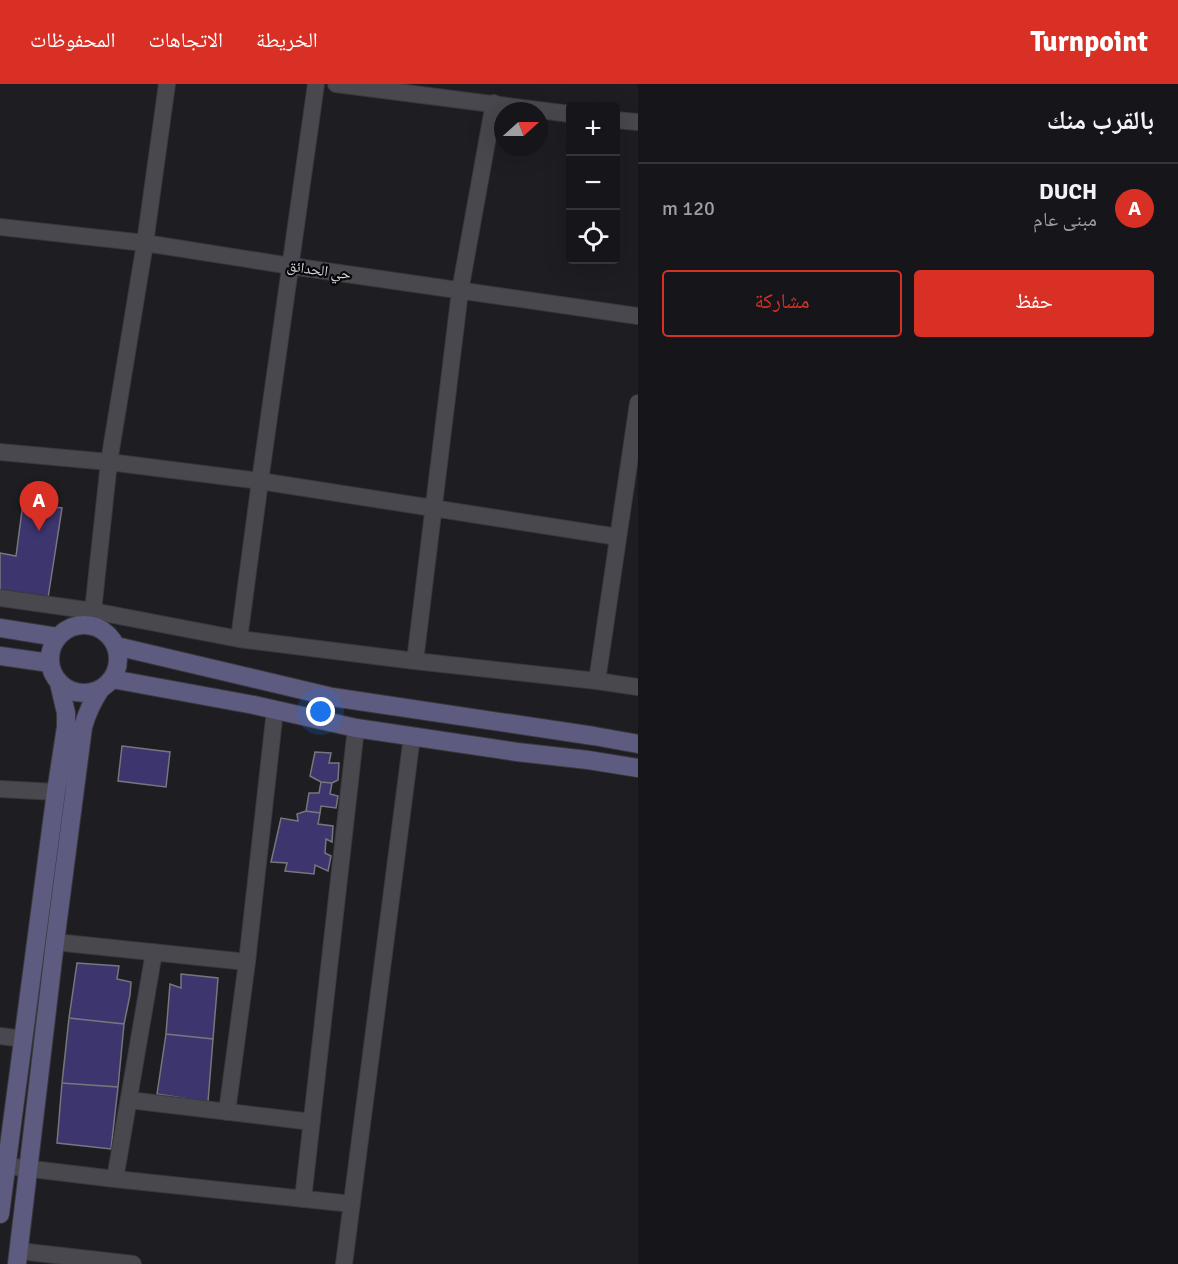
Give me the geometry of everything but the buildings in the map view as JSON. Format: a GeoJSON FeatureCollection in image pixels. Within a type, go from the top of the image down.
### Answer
{"type":"FeatureCollection","features":[{"type":"Feature","properties":{"kind":"main road"},"geometry":{"type":"LineString","coordinates":[[0,1214],[66,727],[66,713],[59,683],[51,670],[50,654],[52,645],[62,632],[93,618],[113,640],[118,663],[116,672],[89,708],[83,728],[18,1257]]}},
{"type":"Feature","properties":{"kind":"main road"},"geometry":{"type":"LineString","coordinates":[[0,628],[57,637]]}},
{"type":"Feature","properties":{"kind":"main road"},"geometry":{"type":"LineString","coordinates":[[116,646],[332,697],[638,744]]}},
{"type":"Feature","properties":{"kind":"main road"},"geometry":{"type":"LineString","coordinates":[[0,656],[50,663]]}},
{"type":"Feature","properties":{"kind":"main road"},"geometry":{"type":"LineString","coordinates":[[59,683],[74,692],[92,693],[106,684],[275,710],[356,728],[638,768]]}},
{"type":"Feature","properties":{"kind":"main road"},"geometry":{"type":"LineString","coordinates":[[588,760],[594,736]]}},
{"type":"Feature","properties":{"kind":"street"},"geometry":{"type":"LineString","coordinates":[[93,618],[109,462],[145,243],[167,84]]}},
{"type":"Feature","properties":{"kind":"street"},"geometry":{"type":"LineString","coordinates":[[239,639],[316,84]]}},
{"type":"Feature","properties":{"kind":"street"},"geometry":{"type":"LineString","coordinates":[[336,84],[411,89],[494,103],[460,291],[415,662]]}},
{"type":"Feature","properties":{"kind":"street"},"geometry":{"type":"LineString","coordinates":[[548,111],[566,113]]}},
{"type":"Feature","properties":{"kind":"street"},"geometry":{"type":"LineString","coordinates":[[620,120],[638,122]]}},
{"type":"Feature","properties":{"kind":"street","name":"حي الحدائق"},"geometry":{"type":"LineString","coordinates":[[0,227],[145,243],[638,316]]}},
{"type":"Feature","properties":{"kind":"street"},"geometry":{"type":"LineString","coordinates":[[597,681],[638,403]]}},
{"type":"Feature","properties":{"kind":"street"},"geometry":{"type":"LineString","coordinates":[[0,452],[109,462],[260,481],[618,537]]}},
{"type":"Feature","properties":{"kind":"street"},"geometry":{"type":"LineString","coordinates":[[0,598],[93,618],[239,639],[415,662],[638,687]]}},
{"type":"Feature","properties":{"kind":"street"},"geometry":{"type":"LineString","coordinates":[[227,1112],[247,962],[275,710]]}},
{"type":"Feature","properties":{"kind":"street"},"geometry":{"type":"LineString","coordinates":[[303,1199],[356,728]]}},
{"type":"Feature","properties":{"kind":"street"},"geometry":{"type":"LineString","coordinates":[[344,1264],[412,736]]}},
{"type":"Feature","properties":{"kind":"street"},"geometry":{"type":"LineString","coordinates":[[0,789],[56,792]]}},
{"type":"Feature","properties":{"kind":"street"},"geometry":{"type":"LineString","coordinates":[[56,942],[247,962]]}},
{"type":"Feature","properties":{"kind":"street"},"geometry":{"type":"LineString","coordinates":[[116,1179],[154,952]]}},
{"type":"Feature","properties":{"kind":"street"},"geometry":{"type":"LineString","coordinates":[[0,1036],[24,1039]]}},
{"type":"Feature","properties":{"kind":"street"},"geometry":{"type":"LineString","coordinates":[[129,1100],[312,1122]]}},
{"type":"Feature","properties":{"kind":"street"},"geometry":{"type":"LineString","coordinates":[[7,1166],[352,1204]]}},
{"type":"Feature","properties":{"kind":"street"},"geometry":{"type":"LineString","coordinates":[[18,1257],[133,1264]]}},
{"type":"Feature","properties":{"kind":"place","name":"DUCH"},"geometry":{"type":"Point","coordinates":[39,531]}}]}
